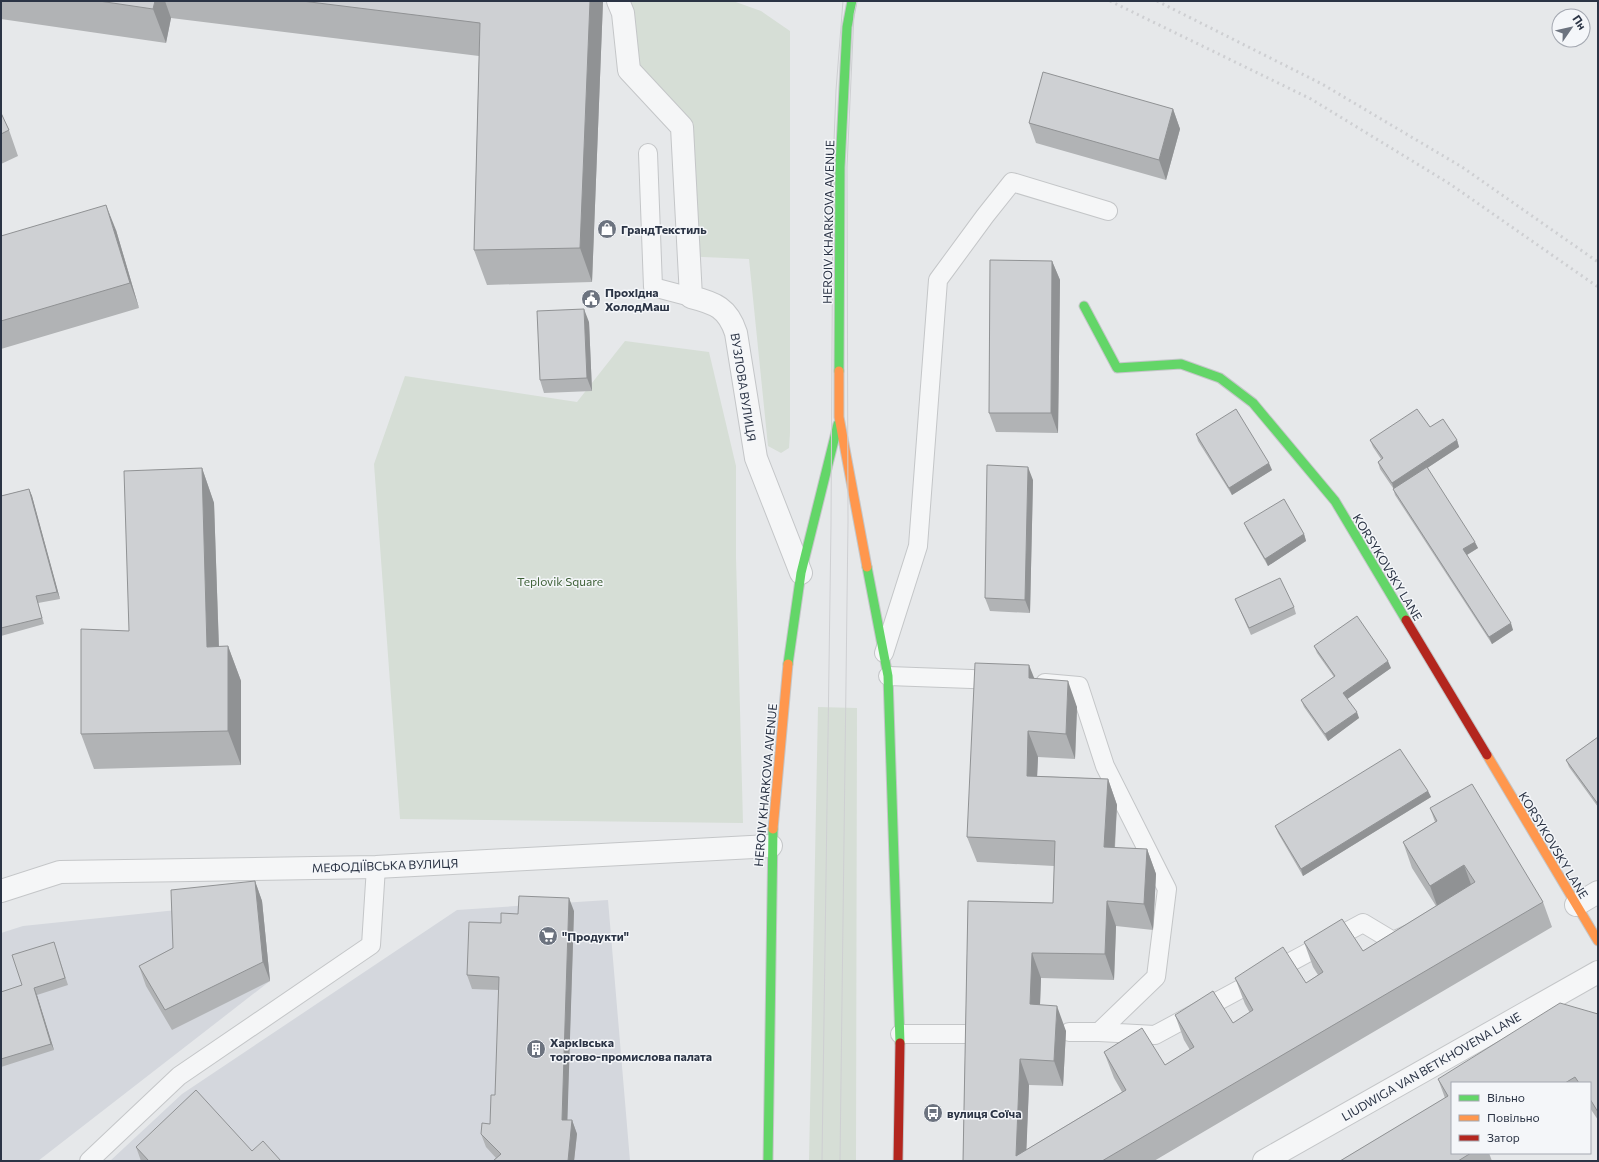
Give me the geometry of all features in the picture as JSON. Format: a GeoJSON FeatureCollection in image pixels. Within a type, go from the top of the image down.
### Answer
{"type":"FeatureCollection","features":[{"type":"Feature","properties":{"kind":"main road","name":"HEROIV KHARKOVA AVENUE"},"geometry":{"type":"LineString","coordinates":[[852,1],[847,27],[840,167],[839,417],[888,676],[900,1034],[898,1161]]}},
{"type":"Feature","properties":{"kind":"main road","name":"KORSYKOVSKY LANE"},"geometry":{"type":"LineString","coordinates":[[1084,306],[1117,368],[1181,364],[1220,378],[1253,403],[1278,436],[1335,501],[1598,941]]}},
{"type":"Feature","properties":{"kind":"main road","name":"HEROIV KHARKOVA AVENUE"},"geometry":{"type":"LineString","coordinates":[[768,1161],[770,846],[787,669],[801,573],[839,417]]}},
{"type":"Feature","properties":{"kind":"street"},"geometry":{"type":"LineString","coordinates":[[618,1],[623,13],[629,70],[682,127],[691,297]]}},
{"type":"Feature","properties":{"kind":"street","name":"ВУЗЛОВА ВУЛИЦЯ"},"geometry":{"type":"LineString","coordinates":[[691,297],[713,304],[724,311],[732,321],[736,333],[756,458],[801,573]]}},
{"type":"Feature","properties":{"kind":"street","name":"МЕФОДІЇВСЬКА ВУЛИЦЯ"},"geometry":{"type":"LineString","coordinates":[[1,891],[60,872],[376,867],[770,846]]}},
{"type":"Feature","properties":{"kind":"street"},"geometry":{"type":"LineString","coordinates":[[1576,905],[1598,892]]}},
{"type":"Feature","properties":{"kind":"street","name":"LIUDWIGA VAN BETKHOVENA LANE"},"geometry":{"type":"LineString","coordinates":[[1264,1161],[1598,972]]}},
{"type":"Feature","properties":{"kind":"lane"},"geometry":{"type":"LineString","coordinates":[[648,153],[653,287],[691,297]]}},
{"type":"Feature","properties":{"kind":"lane"},"geometry":{"type":"LineString","coordinates":[[884,653],[918,546],[938,280],[1012,182],[1108,210]]}},
{"type":"Feature","properties":{"kind":"lane"},"geometry":{"type":"LineString","coordinates":[[888,676],[950,677],[1079,686],[1105,766],[1167,888],[1156,977],[1098,1032]]}},
{"type":"Feature","properties":{"kind":"lane"},"geometry":{"type":"LineString","coordinates":[[89,1161],[179,1076],[371,945],[376,867]]}},
{"type":"Feature","properties":{"kind":"lane"},"geometry":{"type":"LineString","coordinates":[[1069,1032],[1155,1035],[1364,923],[1394,940],[1427,927]]}},
{"type":"Feature","properties":{"kind":"lane"},"geometry":{"type":"LineString","coordinates":[[900,1034],[973,1034]]}},
{"type":"Feature","properties":{"kind":"shaded area"},"geometry":{"type":"Polygon","coordinates":[[[608,900],[630,1161],[110,1161],[182,1094],[457,910],[608,900]]]}},
{"type":"Feature","properties":{"kind":"shaded area"},"geometry":{"type":"Polygon","coordinates":[[[262,901],[270,981],[38,1161],[1,1161],[1,933],[23,926],[262,901]]]}},
{"type":"Feature","properties":{"kind":"green space"},"geometry":{"type":"Polygon","coordinates":[[[613,1],[733,1],[761,11],[790,31],[790,433],[789,448],[781,453],[768,446],[749,259],[680,256],[674,112],[618,46],[613,1]]]}},
{"type":"Feature","properties":{"kind":"green space","name":"Teplovik Square"},"geometry":{"type":"Polygon","coordinates":[[[625,341],[709,352],[736,466],[736,558],[743,823],[400,819],[374,464],[405,376],[577,402],[625,341]]]}},
{"type":"Feature","properties":{"kind":"green space"},"geometry":{"type":"Polygon","coordinates":[[[818,707],[857,708],[856,1161],[809,1161],[818,707]]]}},
{"type":"Feature","properties":{"kind":"building"},"geometry":{"type":"Polygon","coordinates":[[[99,1],[155,1],[153,9],[99,1]]]}},
{"type":"Feature","properties":{"kind":"building"},"geometry":{"type":"Polygon","coordinates":[[[302,1],[590,1],[580,248],[474,250],[480,23],[302,1]]]}},
{"type":"Feature","properties":{"kind":"building"},"geometry":{"type":"Polygon","coordinates":[[[1043,72],[1173,109],[1159,160],[1029,123],[1043,72]]]}},
{"type":"Feature","properties":{"kind":"building"},"geometry":{"type":"Polygon","coordinates":[[[1,113],[9,130],[1,134],[1,113]]]}},
{"type":"Feature","properties":{"kind":"building"},"geometry":{"type":"Polygon","coordinates":[[[106,205],[130,283],[1,321],[1,236],[106,205]]]}},
{"type":"Feature","properties":{"kind":"building"},"geometry":{"type":"Polygon","coordinates":[[[990,260],[1052,261],[1051,413],[989,413],[990,260]]]}},
{"type":"Feature","properties":{"kind":"building"},"geometry":{"type":"Polygon","coordinates":[[[584,309],[587,378],[540,380],[537,311],[584,309]]]}},
{"type":"Feature","properties":{"kind":"building"},"geometry":{"type":"Polygon","coordinates":[[[1236,409],[1269,463],[1229,488],[1196,434],[1236,409]]]}},
{"type":"Feature","properties":{"kind":"building"},"geometry":{"type":"Polygon","coordinates":[[[1417,409],[1430,427],[1443,419],[1457,440],[1392,483],[1378,462],[1383,458],[1370,440],[1417,409]]]}},
{"type":"Feature","properties":{"kind":"building"},"geometry":{"type":"Polygon","coordinates":[[[987,465],[1028,467],[1025,600],[985,598],[987,465]]]}},
{"type":"Feature","properties":{"kind":"building"},"geometry":{"type":"Polygon","coordinates":[[[1427,467],[1475,542],[1463,549],[1511,623],[1489,637],[1393,489],[1427,467]]]}},
{"type":"Feature","properties":{"kind":"building"},"geometry":{"type":"Polygon","coordinates":[[[202,468],[207,647],[228,646],[228,731],[81,734],[81,629],[129,631],[124,471],[202,468]]]}},
{"type":"Feature","properties":{"kind":"building"},"geometry":{"type":"Polygon","coordinates":[[[29,489],[57,592],[36,596],[42,618],[1,628],[1,496],[29,489]]]}},
{"type":"Feature","properties":{"kind":"building"},"geometry":{"type":"Polygon","coordinates":[[[1284,499],[1304,534],[1265,559],[1244,523],[1284,499]]]}},
{"type":"Feature","properties":{"kind":"building"},"geometry":{"type":"Polygon","coordinates":[[[1280,578],[1294,607],[1249,628],[1235,599],[1280,578]]]}},
{"type":"Feature","properties":{"kind":"building"},"geometry":{"type":"Polygon","coordinates":[[[1357,616],[1388,661],[1343,693],[1357,712],[1325,734],[1301,700],[1335,676],[1314,646],[1357,616]]]}},
{"type":"Feature","properties":{"kind":"building"},"geometry":{"type":"Polygon","coordinates":[[[975,663],[1029,665],[1029,678],[1068,681],[1066,734],[1028,731],[1027,776],[1108,779],[1104,847],[1147,849],[1144,904],[1107,901],[1105,954],[1032,953],[1030,1004],[1057,1006],[1054,1061],[1020,1059],[1016,1156],[1126,1090],[1104,1052],[1142,1028],[1165,1065],[1194,1047],[1175,1015],[1213,991],[1233,1023],[1253,1010],[1235,978],[1283,947],[1306,983],[1323,972],[1304,942],[1342,919],[1363,951],[1475,882],[1464,865],[1430,886],[1403,842],[1437,821],[1430,808],[1472,784],[1543,902],[1102,1161],[963,1161],[968,901],[1053,903],[1055,841],[967,837],[975,663]]]}},
{"type":"Feature","properties":{"kind":"building"},"geometry":{"type":"Polygon","coordinates":[[[1598,737],[1598,804],[1566,760],[1598,737]]]}},
{"type":"Feature","properties":{"kind":"building"},"geometry":{"type":"Polygon","coordinates":[[[1400,749],[1428,791],[1301,869],[1275,826],[1400,749]]]}},
{"type":"Feature","properties":{"kind":"building"},"geometry":{"type":"Polygon","coordinates":[[[255,881],[263,962],[165,1010],[139,966],[173,948],[171,890],[255,881]]]}},
{"type":"Feature","properties":{"kind":"building","name":"Харківська торгово-промислова палата"},"geometry":{"type":"Polygon","coordinates":[[[519,896],[569,898],[562,1120],[572,1120],[568,1161],[493,1161],[501,1154],[481,1134],[482,1123],[490,1124],[491,1095],[495,1095],[499,977],[467,975],[469,922],[501,923],[501,913],[518,914],[519,896]]]}},
{"type":"Feature","properties":{"kind":"building"},"geometry":{"type":"Polygon","coordinates":[[[54,942],[65,978],[34,988],[51,1044],[1,1059],[1,992],[22,985],[12,955],[54,942]]]}},
{"type":"Feature","properties":{"kind":"building"},"geometry":{"type":"Polygon","coordinates":[[[1560,1003],[1598,1014],[1598,1112],[1591,1101],[1591,1082],[1578,1082],[1575,1077],[1567,1082],[1451,1082],[1451,1154],[1469,1154],[1458,1161],[1340,1161],[1448,1096],[1438,1079],[1560,1003]]]}},
{"type":"Feature","properties":{"kind":"building"},"geometry":{"type":"Polygon","coordinates":[[[196,1090],[252,1151],[263,1141],[281,1161],[149,1161],[136,1147],[196,1090]]]}},
{"type":"Feature","properties":{"kind":"tram line"},"geometry":{"type":"LineString","coordinates":[[822,1161],[831,525],[833,167],[836,90],[843,1]]}},
{"type":"Feature","properties":{"kind":"tram line"},"geometry":{"type":"LineString","coordinates":[[840,1161],[848,522],[847,167],[854,14],[857,1]]}},
{"type":"Feature","properties":{"kind":"railway"},"geometry":{"type":"LineString","coordinates":[[1110,1],[1311,99],[1450,184],[1598,287]]}},
{"type":"Feature","properties":{"kind":"railway"},"geometry":{"type":"LineString","coordinates":[[1157,1],[1322,84],[1462,167],[1598,262]]}},
{"type":"Feature","properties":{"kind":"traffic: fast"},"geometry":{"type":"LineString","coordinates":[[839,371],[840,167],[847,27],[852,1]]}},
{"type":"Feature","properties":{"kind":"traffic: fast"},"geometry":{"type":"LineString","coordinates":[[1084,306],[1117,368],[1181,364],[1220,378],[1253,403],[1335,501],[1406,620]]}},
{"type":"Feature","properties":{"kind":"traffic: fast"},"geometry":{"type":"LineString","coordinates":[[788,664],[801,573],[838,424]]}},
{"type":"Feature","properties":{"kind":"traffic: fast"},"geometry":{"type":"LineString","coordinates":[[867,567],[888,676],[900,1043]]}},
{"type":"Feature","properties":{"kind":"traffic: fast"},"geometry":{"type":"LineString","coordinates":[[768,1161],[773,829]]}},
{"type":"Feature","properties":{"kind":"traffic: slow"},"geometry":{"type":"LineString","coordinates":[[839,371],[839,417],[867,567]]}},
{"type":"Feature","properties":{"kind":"traffic: slow"},"geometry":{"type":"LineString","coordinates":[[773,829],[788,664]]}},
{"type":"Feature","properties":{"kind":"traffic: slow"},"geometry":{"type":"LineString","coordinates":[[1487,755],[1598,941]]}},
{"type":"Feature","properties":{"kind":"traffic: jam"},"geometry":{"type":"LineString","coordinates":[[1406,620],[1487,755]]}},
{"type":"Feature","properties":{"kind":"traffic: jam"},"geometry":{"type":"LineString","coordinates":[[898,1161],[900,1043]]}},
{"type":"Feature","properties":{"kind":"place","name":"ГрандТекстиль"},"geometry":{"type":"Point","coordinates":[607,229]}},
{"type":"Feature","properties":{"kind":"place","name":"Прохідна ХолодМаш"},"geometry":{"type":"Point","coordinates":[591,299]}},
{"type":"Feature","properties":{"kind":"place","name":"\"Продукти\""},"geometry":{"type":"Point","coordinates":[548,936]}},
{"type":"Feature","properties":{"kind":"place","name":"Харківська торгово-промислова палата"},"geometry":{"type":"Point","coordinates":[536,1049]}},
{"type":"Feature","properties":{"kind":"place","name":"вулиця Соїча"},"geometry":{"type":"Point","coordinates":[933,1113]}}]}
